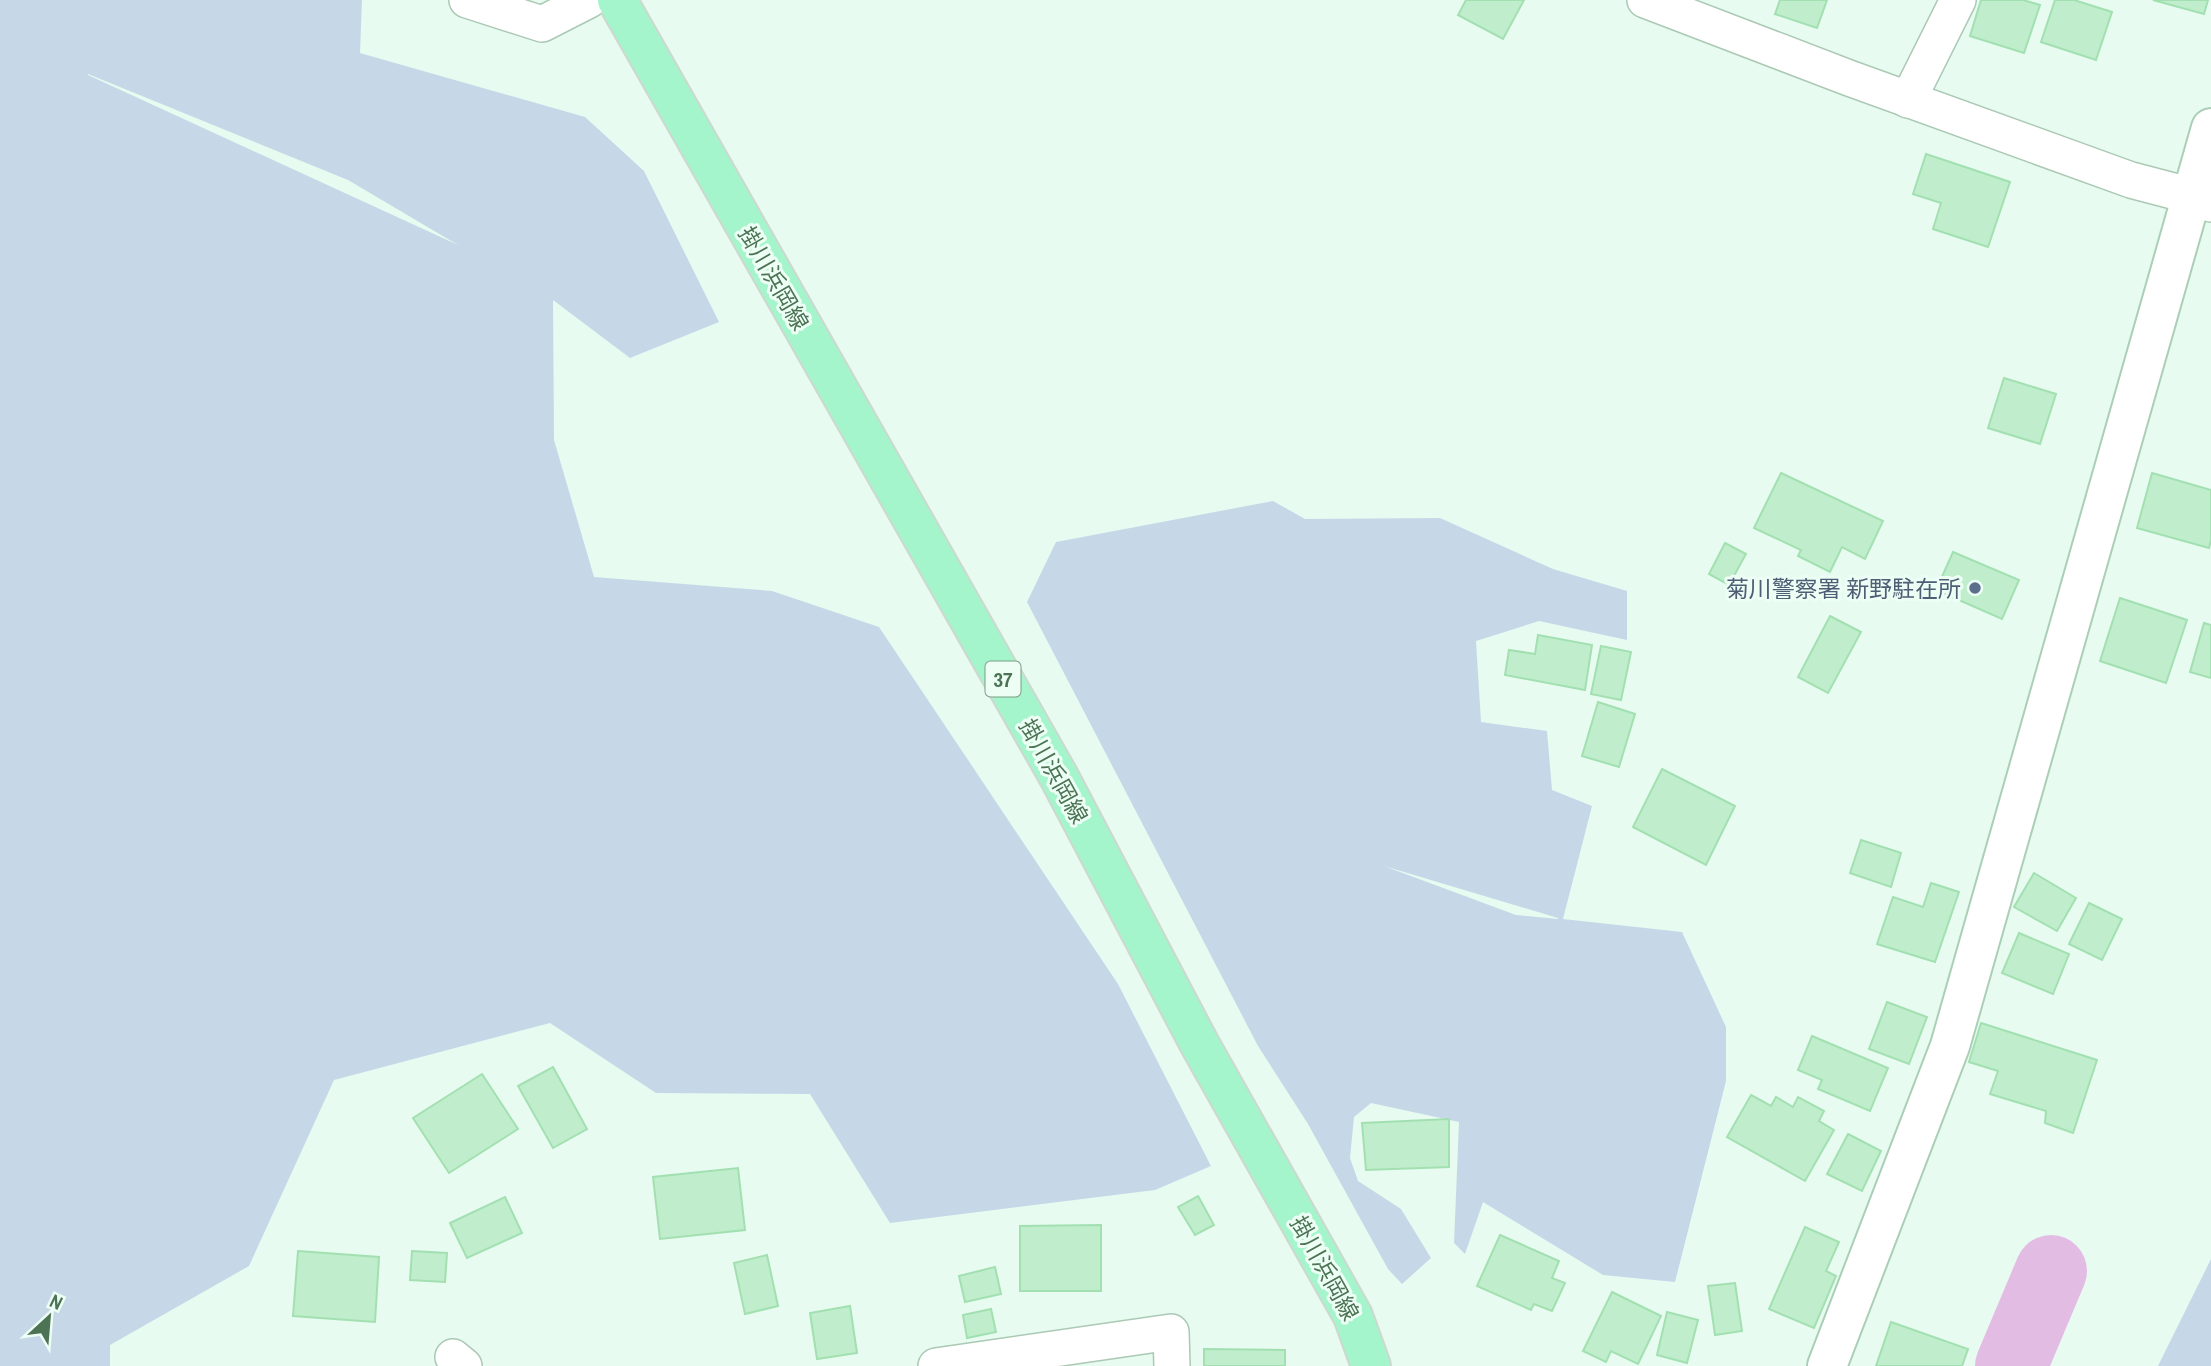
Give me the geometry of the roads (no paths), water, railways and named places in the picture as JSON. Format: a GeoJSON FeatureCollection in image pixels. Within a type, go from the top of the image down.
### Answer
{"type":"FeatureCollection","features":[{"type":"Feature","properties":{"kind":"main road","name":"掛川浜岡線"},"geometry":{"type":"LineString","coordinates":[[617,0],[1059,777],[1199,1043],[1353,1316],[1371,1366]]}},
{"type":"Feature","properties":{"kind":"street"},"geometry":{"type":"LineString","coordinates":[[467,0],[542,24],[589,0]]}},
{"type":"Feature","properties":{"kind":"street"},"geometry":{"type":"LineString","coordinates":[[1645,0],[1908,100],[2131,180],[2201,200]]}},
{"type":"Feature","properties":{"kind":"street"},"geometry":{"type":"LineString","coordinates":[[1908,100],[1958,0]]}},
{"type":"Feature","properties":{"kind":"street"},"geometry":{"type":"LineString","coordinates":[[1827,1366],[1950,1046],[2201,200],[2211,128]]}},
{"type":"Feature","properties":{"kind":"street"},"geometry":{"type":"LineString","coordinates":[[936,1366],[1171,1332],[1172,1366]]}},
{"type":"Feature","properties":{"kind":"waterway"},"geometry":{"type":"LineString","coordinates":[[2011,1366],[2051,1271]]}},
{"type":"Feature","properties":{"kind":"place","name":"菊川警察署 新野駐在所"},"geometry":{"type":"Point","coordinates":[1975,588]}}]}
